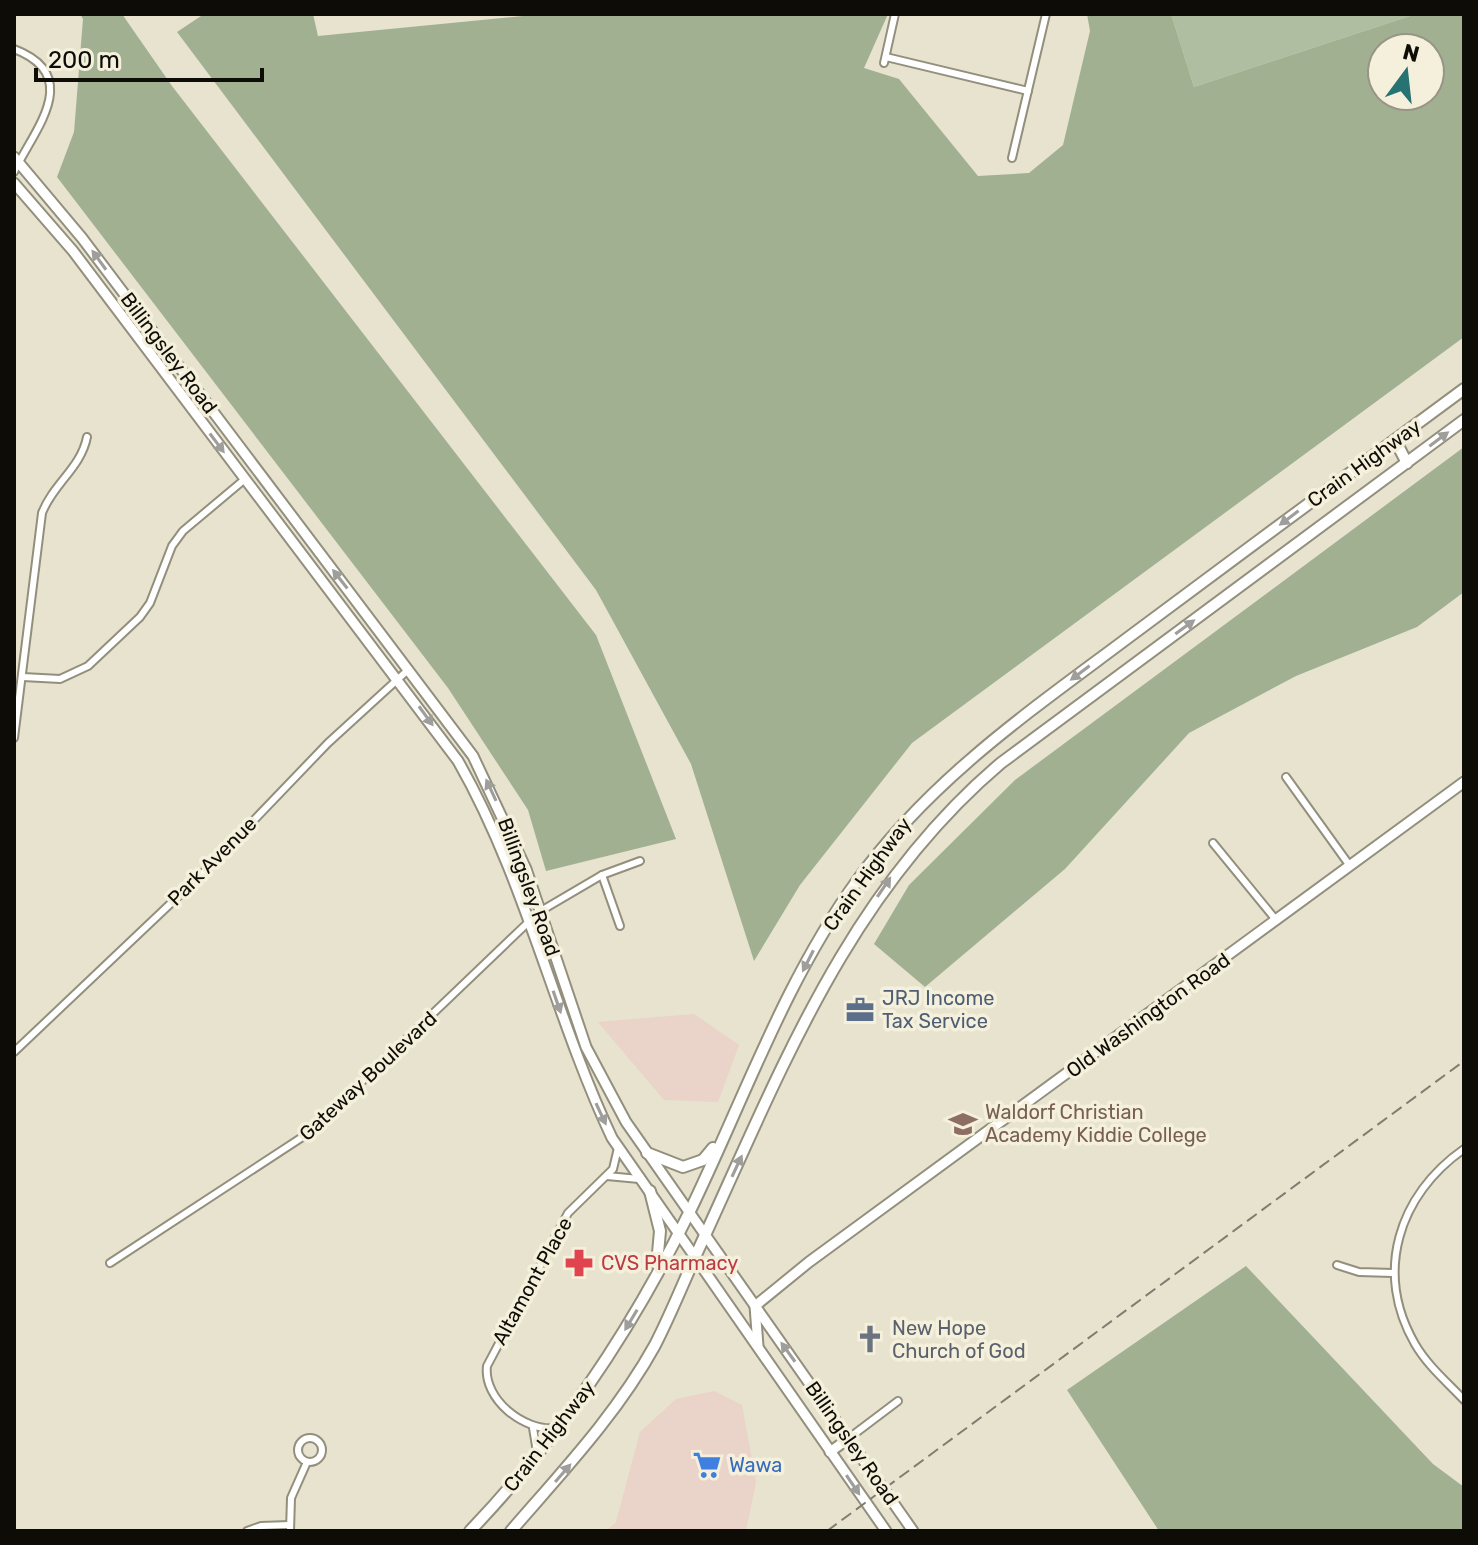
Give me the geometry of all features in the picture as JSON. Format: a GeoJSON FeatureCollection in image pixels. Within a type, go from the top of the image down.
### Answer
{"type":"FeatureCollection","features":[{"type":"Feature","properties":{"kind":"highway","name":"Crain Highway"},"geometry":{"type":"LineString","coordinates":[[470,1531],[537,1459],[562,1426],[650,1287],[830,922],[876,856],[914,810],[1012,724],[1464,389]]}},
{"type":"Feature","properties":{"kind":"highway","name":"Crain Highway"},"geometry":{"type":"LineString","coordinates":[[511,1531],[568,1467],[638,1374],[845,947],[891,876],[938,820],[1001,763],[1464,420]]}},
{"type":"Feature","properties":{"kind":"highway"},"geometry":{"type":"LineString","coordinates":[[1395,440],[1407,463]]}},
{"type":"Feature","properties":{"kind":"highway"},"geometry":{"type":"LineString","coordinates":[[647,1153],[674,1166],[692,1166],[703,1160],[724,1134]]}},
{"type":"Feature","properties":{"kind":"highway"},"geometry":{"type":"LineString","coordinates":[[650,1191],[661,1242],[650,1287]]}},
{"type":"Feature","properties":{"kind":"main road","name":"Billingsley Road"},"geometry":{"type":"LineString","coordinates":[[16,159],[88,245],[409,669],[483,773],[526,869],[586,1047],[647,1153],[913,1531]]}},
{"type":"Feature","properties":{"kind":"main road","name":"Billingsley Road"},"geometry":{"type":"LineString","coordinates":[[14,183],[73,251],[399,678],[458,761],[481,800],[529,920],[584,1079],[618,1148],[886,1531]]}},
{"type":"Feature","properties":{"kind":"main road","name":"Old Washington Road"},"geometry":{"type":"LineString","coordinates":[[755,1306],[809,1262],[1464,782]]}},
{"type":"Feature","properties":{"kind":"main road"},"geometry":{"type":"LineString","coordinates":[[755,1306],[756,1340],[760,1352]]}},
{"type":"Feature","properties":{"kind":"main road"},"geometry":{"type":"LineString","coordinates":[[830,1452],[849,1438]]}},
{"type":"Feature","properties":{"kind":"street"},"geometry":{"type":"LineString","coordinates":[[895,14],[885,60],[1028,91]]}},
{"type":"Feature","properties":{"kind":"street"},"geometry":{"type":"LineString","coordinates":[[1012,158],[1046,14]]}},
{"type":"Feature","properties":{"kind":"street"},"geometry":{"type":"LineString","coordinates":[[14,49],[41,68],[51,94],[44,122],[16,159],[14,172]]}},
{"type":"Feature","properties":{"kind":"street"},"geometry":{"type":"LineString","coordinates":[[14,738],[42,513],[54,488],[78,463],[87,437]]}},
{"type":"Feature","properties":{"kind":"street"},"geometry":{"type":"LineString","coordinates":[[23,677],[60,679],[88,666],[140,617],[151,602],[172,546],[183,531],[245,479]]}},
{"type":"Feature","properties":{"kind":"street","name":"Park Avenue"},"geometry":{"type":"LineString","coordinates":[[14,1052],[207,869],[328,743],[409,669]]}},
{"type":"Feature","properties":{"kind":"street"},"geometry":{"type":"LineString","coordinates":[[1286,777],[1350,866]]}},
{"type":"Feature","properties":{"kind":"street"},"geometry":{"type":"LineString","coordinates":[[1213,843],[1276,920]]}},
{"type":"Feature","properties":{"kind":"street","name":"Gateway Boulevard"},"geometry":{"type":"LineString","coordinates":[[110,1263],[307,1134],[397,1052],[539,912],[602,875],[640,861]]}},
{"type":"Feature","properties":{"kind":"street"},"geometry":{"type":"LineString","coordinates":[[602,875],[620,926]]}},
{"type":"Feature","properties":{"kind":"street","name":"Altamont Place"},"geometry":{"type":"LineString","coordinates":[[533,1428],[490,1393],[487,1366],[568,1213],[585,1193],[607,1176],[616,1163],[618,1148]]}},
{"type":"Feature","properties":{"kind":"street"},"geometry":{"type":"LineString","coordinates":[[1464,1149],[1431,1178],[1412,1203],[1399,1233],[1393,1273],[1398,1308],[1416,1346],[1464,1400]]}},
{"type":"Feature","properties":{"kind":"street"},"geometry":{"type":"LineString","coordinates":[[607,1176],[641,1179]]}},
{"type":"Feature","properties":{"kind":"street"},"geometry":{"type":"LineString","coordinates":[[1337,1265],[1359,1272],[1393,1273]]}},
{"type":"Feature","properties":{"kind":"street"},"geometry":{"type":"LineString","coordinates":[[849,1438],[898,1401]]}},
{"type":"Feature","properties":{"kind":"street"},"geometry":{"type":"LineString","coordinates":[[537,1459],[533,1428],[562,1426]]}},
{"type":"Feature","properties":{"kind":"street"},"geometry":{"type":"LineString","coordinates":[[247,1531],[261,1526],[289,1528],[291,1498],[307,1462],[321,1455],[320,1443],[314,1438],[306,1439],[299,1446],[299,1454],[307,1462]]}},
{"type":"Feature","properties":{"kind":"shaded area"},"geometry":{"type":"Polygon","coordinates":[[[694,1014],[739,1045],[718,1102],[664,1100],[598,1022],[694,1014]]]}},
{"type":"Feature","properties":{"kind":"shaded area"},"geometry":{"type":"Polygon","coordinates":[[[714,1391],[742,1405],[756,1482],[746,1531],[606,1531],[616,1522],[640,1432],[676,1399],[714,1391]]]}},
{"type":"Feature","properties":{"kind":"green space"},"geometry":{"type":"Polygon","coordinates":[[[80,14],[122,14],[172,86],[596,635],[676,839],[546,871],[528,810],[448,688],[57,177],[74,132],[83,19],[80,14]]]}},
{"type":"Feature","properties":{"kind":"green space"},"geometry":{"type":"Polygon","coordinates":[[[204,14],[313,14],[318,36],[543,14],[888,14],[864,68],[899,79],[978,176],[1029,173],[1063,145],[1090,31],[1087,14],[1171,14],[1194,87],[1416,14],[1464,14],[1464,337],[912,743],[800,885],[754,961],[691,764],[596,590],[177,32],[204,14]]]}},
{"type":"Feature","properties":{"kind":"green space"},"geometry":{"type":"Polygon","coordinates":[[[1171,14],[1416,14],[1194,87],[1171,14]]]}},
{"type":"Feature","properties":{"kind":"green space"},"geometry":{"type":"Polygon","coordinates":[[[1464,447],[1464,592],[1417,627],[1296,676],[1189,733],[1065,869],[925,987],[874,944],[909,885],[1015,780],[1464,447]]]}},
{"type":"Feature","properties":{"kind":"green space"},"geometry":{"type":"Polygon","coordinates":[[[1246,1266],[1433,1464],[1464,1487],[1464,1531],[1159,1531],[1067,1390],[1246,1266]]]}},
{"type":"Feature","properties":{"kind":"railway"},"geometry":{"type":"LineString","coordinates":[[827,1531],[1464,1061]]}},
{"type":"Feature","properties":{"kind":"place","name":"JRJ Income Tax Service"},"geometry":{"type":"Point","coordinates":[860,1010]}},
{"type":"Feature","properties":{"kind":"place","name":"Waldorf Christian Academy Kiddie College"},"geometry":{"type":"Point","coordinates":[963,1124]}},
{"type":"Feature","properties":{"kind":"place","name":"CVS Pharmacy"},"geometry":{"type":"Point","coordinates":[579,1263]}},
{"type":"Feature","properties":{"kind":"place","name":"New Hope Church of God"},"geometry":{"type":"Point","coordinates":[870,1339]}},
{"type":"Feature","properties":{"kind":"place","name":"Wawa"},"geometry":{"type":"Point","coordinates":[707,1465]}}]}
